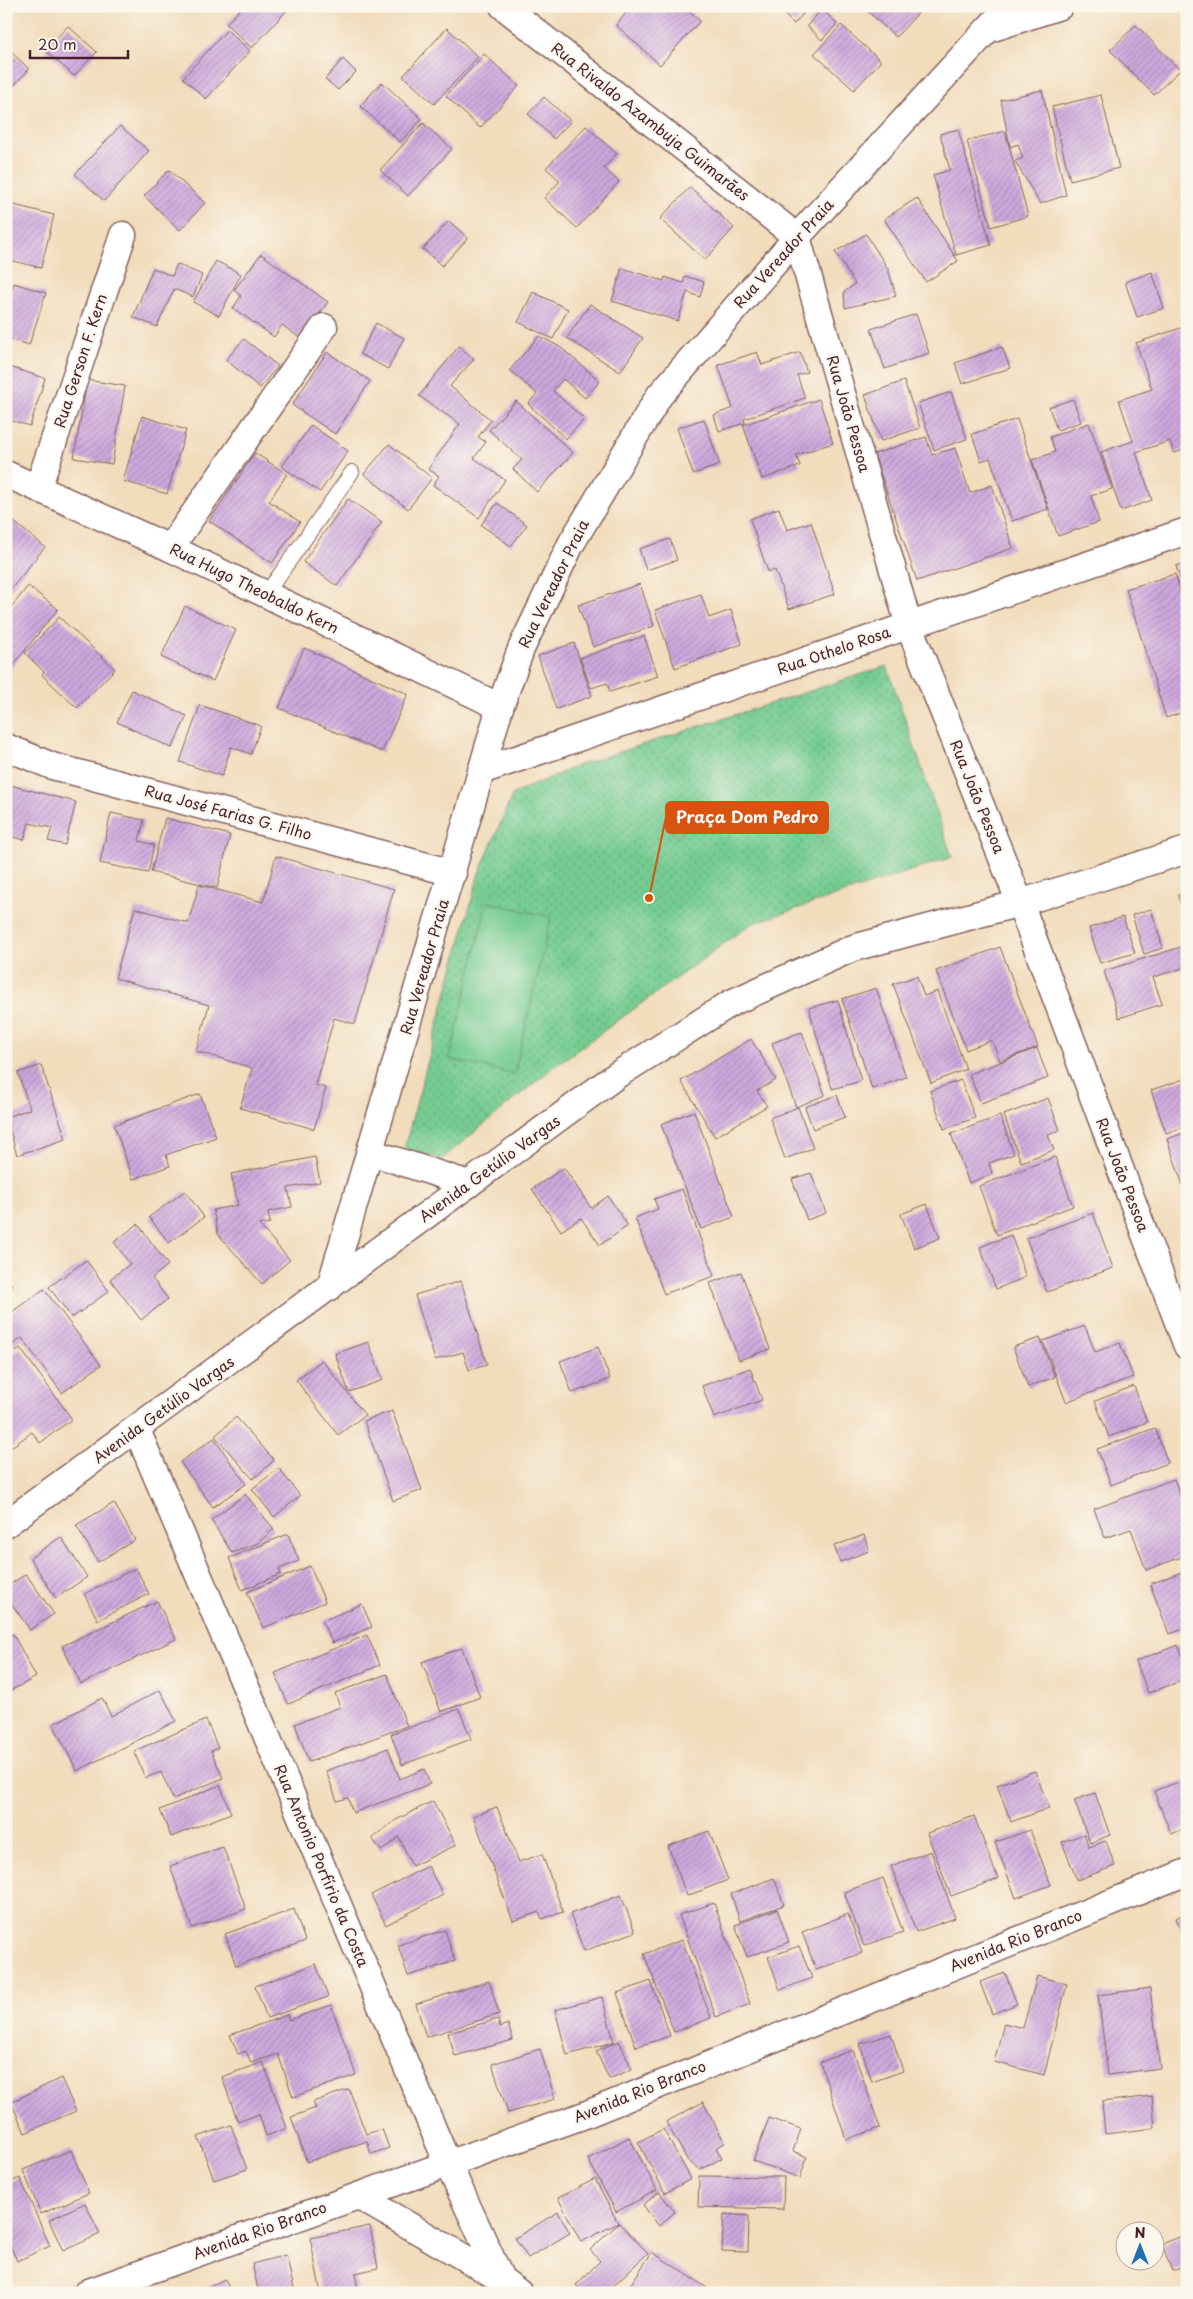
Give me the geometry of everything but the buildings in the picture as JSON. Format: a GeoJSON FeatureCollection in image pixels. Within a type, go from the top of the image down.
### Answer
{"type":"FeatureCollection","features":[{"type":"Feature","properties":{"kind":"street","name":"Rua Rivaldo Azambuja Guimarães"},"geometry":{"type":"LineString","coordinates":[[503,6],[797,237]]}},
{"type":"Feature","properties":{"kind":"street","name":"Rua Vereador Praia"},"geometry":{"type":"LineString","coordinates":[[330,1287],[453,873],[480,771],[500,707],[522,649],[571,544],[658,396],[797,237],[1009,6]]}},
{"type":"Feature","properties":{"kind":"street"},"geometry":{"type":"LineString","coordinates":[[989,29],[1060,6]]}},
{"type":"Feature","properties":{"kind":"street","name":"Rua Gerson F. Kern"},"geometry":{"type":"LineString","coordinates":[[38,488],[123,235]]}},
{"type":"Feature","properties":{"kind":"street","name":"Rua João Pessoa"},"geometry":{"type":"LineString","coordinates":[[797,237],[908,626],[1020,903],[1187,1346]]}},
{"type":"Feature","properties":{"kind":"street"},"geometry":{"type":"LineString","coordinates":[[170,548],[324,327]]}},
{"type":"Feature","properties":{"kind":"street","name":"Rua Hugo Theobaldo Kern"},"geometry":{"type":"LineString","coordinates":[[6,474],[170,548],[500,707]]}},
{"type":"Feature","properties":{"kind":"street","name":"Rua Othelo Rosa"},"geometry":{"type":"LineString","coordinates":[[480,771],[1187,531]]}},
{"type":"Feature","properties":{"kind":"street","name":"Rua José Farias G. Filho"},"geometry":{"type":"LineString","coordinates":[[6,747],[52,766],[453,873]]}},
{"type":"Feature","properties":{"kind":"street","name":"Avenida Getúlio Vargas"},"geometry":{"type":"LineString","coordinates":[[6,1524],[137,1430],[617,1075],[731,1004],[854,948],[1020,903],[1187,850]]}},
{"type":"Feature","properties":{"kind":"street"},"geometry":{"type":"LineString","coordinates":[[370,1152],[469,1184]]}},
{"type":"Feature","properties":{"kind":"street","name":"Rua Antonio Porfírio da Costa"},"geometry":{"type":"LineString","coordinates":[[137,1430],[448,2164],[510,2286]]}},
{"type":"Feature","properties":{"kind":"street","name":"Avenida Rio Branco"},"geometry":{"type":"LineString","coordinates":[[86,2293],[582,2116],[1187,1872]]}},
{"type":"Feature","properties":{"kind":"street"},"geometry":{"type":"LineString","coordinates":[[358,2196],[510,2286]]}},
{"type":"Feature","properties":{"kind":"lane"},"geometry":{"type":"LineString","coordinates":[[266,594],[352,472]]}},
{"type":"Feature","properties":{"kind":"green space"},"geometry":{"type":"Polygon","coordinates":[[[887,666],[952,857],[751,924],[551,1069],[442,1159],[404,1149],[479,873],[513,794],[579,765],[887,666]]]}},
{"type":"Feature","properties":{"kind":"green space"},"geometry":{"type":"Polygon","coordinates":[[[487,902],[551,917],[514,1074],[450,1059],[487,902]]]}},
{"type":"Feature","properties":{"kind":"place","name":"Praça Dom Pedro"},"geometry":{"type":"Point","coordinates":[649,898]}}]}
